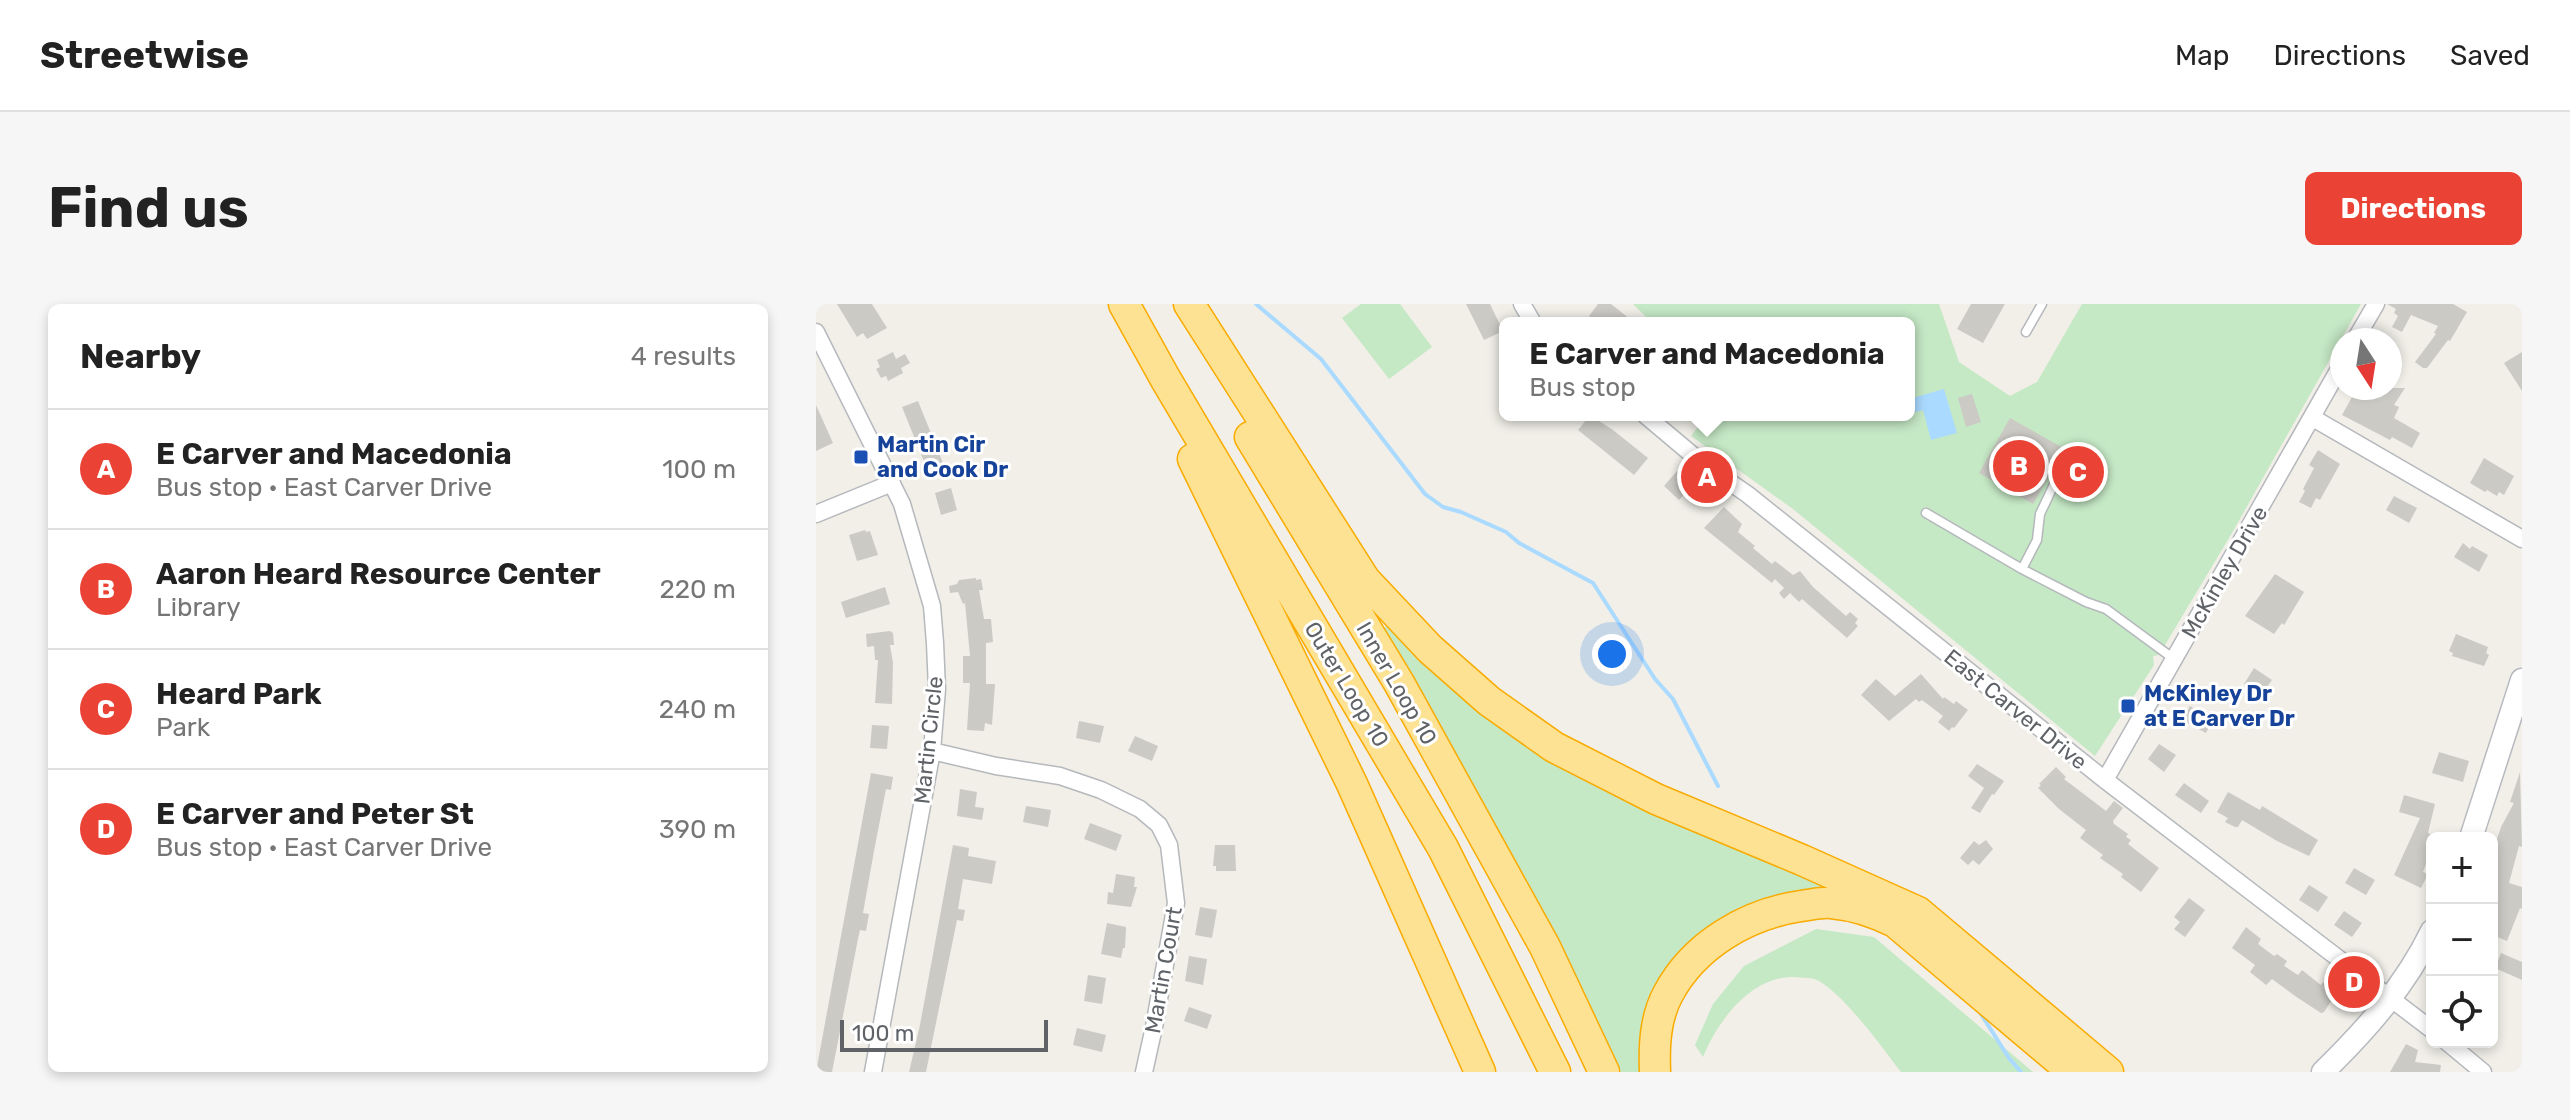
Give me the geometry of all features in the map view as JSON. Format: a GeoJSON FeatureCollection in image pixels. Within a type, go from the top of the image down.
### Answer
{"type":"FeatureCollection","features":[{"type":"Feature","properties":{"kind":"highway"},"geometry":{"type":"LineString","coordinates":[[1123,304],[1207,488],[1345,770],[1480,1072]]}},
{"type":"Feature","properties":{"kind":"highway","name":"Outer Loop 10"},"geometry":{"type":"LineString","coordinates":[[1123,304],[1443,848],[1555,1072]]}},
{"type":"Feature","properties":{"kind":"highway","name":"Inner Loop 10"},"geometry":{"type":"LineString","coordinates":[[1172,304],[1406,696],[1545,947],[1604,1072]]}},
{"type":"Feature","properties":{"kind":"highway"},"geometry":{"type":"LineString","coordinates":[[1189,304],[1365,580],[1430,649],[1489,701],[1554,747],[1656,799],[1918,912],[2108,1072]]}},
{"type":"Feature","properties":{"kind":"highway"},"geometry":{"type":"LineString","coordinates":[[1655,1072],[1653,1041],[1667,995],[1698,954],[1739,924],[1780,909],[1829,902],[1868,909],[1895,922],[2073,1072]]}},
{"type":"Feature","properties":{"kind":"street"},"geometry":{"type":"LineString","coordinates":[[2362,328],[2376,304]]}},
{"type":"Feature","properties":{"kind":"street","name":"Martin Circle"},"geometry":{"type":"LineString","coordinates":[[816,332],[902,504],[932,606],[937,689],[932,751],[873,1072]]}},
{"type":"Feature","properties":{"kind":"street","name":"McKinley Drive"},"geometry":{"type":"LineString","coordinates":[[2105,780],[2330,386]]}},
{"type":"Feature","properties":{"kind":"street"},"geometry":{"type":"LineString","coordinates":[[2313,418],[2522,539]]}},
{"type":"Feature","properties":{"kind":"street","name":"East Carver Drive"},"geometry":{"type":"LineString","coordinates":[[1652,421],[2105,780],[2426,1025]]}},
{"type":"Feature","properties":{"kind":"street"},"geometry":{"type":"LineString","coordinates":[[816,514],[892,483]]}},
{"type":"Feature","properties":{"kind":"street"},"geometry":{"type":"LineString","coordinates":[[2473,832],[2522,680]]}},
{"type":"Feature","properties":{"kind":"street","name":"Martin Court"},"geometry":{"type":"LineString","coordinates":[[932,751],[996,766],[1060,776],[1101,790],[1140,809],[1159,825],[1169,845],[1176,903],[1144,1072]]}},
{"type":"Feature","properties":{"kind":"street"},"geometry":{"type":"LineString","coordinates":[[2323,1072],[2392,998],[2426,941]]}},
{"type":"Feature","properties":{"kind":"street"},"geometry":{"type":"LineString","coordinates":[[2454,1048],[2483,1072]]}},
{"type":"Feature","properties":{"kind":"lane"},"geometry":{"type":"LineString","coordinates":[[2026,332],[2042,304]]}},
{"type":"Feature","properties":{"kind":"lane"},"geometry":{"type":"LineString","coordinates":[[2022,569],[2037,540],[2040,514],[2068,455]]}},
{"type":"Feature","properties":{"kind":"lane"},"geometry":{"type":"LineString","coordinates":[[1926,513],[2022,569],[2106,609],[2174,659]]}},
{"type":"Feature","properties":{"kind":"green space"},"geometry":{"type":"Polygon","coordinates":[[[1361,304],[1400,304],[1432,347],[1389,379],[1342,318],[1361,304]]]}},
{"type":"Feature","properties":{"kind":"green space"},"geometry":{"type":"Polygon","coordinates":[[[1633,304],[1939,304],[1959,362],[2010,396],[2037,382],[2082,304],[2361,304],[2347,328],[2330,328],[2330,359],[2232,533],[2159,655],[2153,656],[2154,665],[2095,756],[1793,509],[1691,436],[1702,421],[1915,421],[1915,317],[1646,317],[1633,304]]]}},
{"type":"Feature","properties":{"kind":"green space"},"geometry":{"type":"Polygon","coordinates":[[[1392,622],[1432,664],[1852,891],[1793,891],[1701,940],[1646,1072],[1621,1072],[1506,848],[1382,630],[1392,622]]]}},
{"type":"Feature","properties":{"kind":"green space"},"geometry":{"type":"Polygon","coordinates":[[[1816,929],[1874,937],[2033,1072],[1901,1072],[1863,1023],[1830,989],[1816,980],[1795,977],[1765,983],[1738,1002],[1709,1043],[1703,1057],[1695,1045],[1713,1004],[1744,966],[1816,929]]]}},
{"type":"Feature","properties":{"kind":"water"},"geometry":{"type":"Polygon","coordinates":[[[1944,389],[1957,433],[1931,440],[1923,410],[1915,412],[1915,397],[1944,389]]]}},
{"type":"Feature","properties":{"kind":"building"},"geometry":{"type":"Polygon","coordinates":[[[837,304],[872,304],[887,328],[867,339],[863,333],[857,337],[837,304]]]}},
{"type":"Feature","properties":{"kind":"building"},"geometry":{"type":"Polygon","coordinates":[[[1466,304],[1490,304],[1499,323],[1499,333],[1484,340],[1466,304]]]}},
{"type":"Feature","properties":{"kind":"building"},"geometry":{"type":"Polygon","coordinates":[[[1598,304],[1611,304],[1627,317],[1590,317],[1598,304]]]}},
{"type":"Feature","properties":{"kind":"building"},"geometry":{"type":"Polygon","coordinates":[[[1971,304],[2005,304],[1983,343],[1957,329],[1971,304]]]}},
{"type":"Feature","properties":{"kind":"building"},"geometry":{"type":"Polygon","coordinates":[[[2387,304],[2453,304],[2467,312],[2450,341],[2427,368],[2423,368],[2415,362],[2436,334],[2438,326],[2411,315],[2402,332],[2402,328],[2392,327],[2398,316],[2394,313],[2396,309],[2387,304]]]}},
{"type":"Feature","properties":{"kind":"building"},"geometry":{"type":"Polygon","coordinates":[[[893,352],[896,359],[905,354],[910,363],[901,368],[903,373],[888,381],[886,376],[881,378],[876,369],[880,367],[877,360],[893,352]]]}},
{"type":"Feature","properties":{"kind":"building"},"geometry":{"type":"Polygon","coordinates":[[[2522,352],[2522,391],[2504,363],[2522,352]]]}},
{"type":"Feature","properties":{"kind":"building"},"geometry":{"type":"Polygon","coordinates":[[[1972,394],[1981,422],[1966,427],[1958,398],[1972,394]]]}},
{"type":"Feature","properties":{"kind":"building"},"geometry":{"type":"Polygon","coordinates":[[[2350,400],[2397,400],[2394,405],[2399,407],[2394,418],[2420,433],[2412,448],[2342,415],[2350,400]]]}},
{"type":"Feature","properties":{"kind":"building"},"geometry":{"type":"Polygon","coordinates":[[[918,401],[943,463],[927,469],[902,407],[918,401]]]}},
{"type":"Feature","properties":{"kind":"building"},"geometry":{"type":"Polygon","coordinates":[[[816,405],[833,443],[816,451],[816,405]]]}},
{"type":"Feature","properties":{"kind":"building"},"geometry":{"type":"Polygon","coordinates":[[[2010,418],[2065,449],[2033,504],[1979,473],[2010,418]]]}},
{"type":"Feature","properties":{"kind":"building"},"geometry":{"type":"Polygon","coordinates":[[[1585,421],[1599,421],[1648,458],[1634,475],[1578,430],[1585,421]]]}},
{"type":"Feature","properties":{"kind":"building"},"geometry":{"type":"Polygon","coordinates":[[[2318,450],[2340,464],[2320,500],[2316,498],[2311,508],[2299,502],[2314,468],[2309,465],[2318,450]]]}},
{"type":"Feature","properties":{"kind":"building"},"geometry":{"type":"Polygon","coordinates":[[[2484,458],[2514,476],[2504,495],[2485,492],[2470,483],[2484,458]]]}},
{"type":"Feature","properties":{"kind":"building"},"geometry":{"type":"Polygon","coordinates":[[[1677,471],[1689,482],[1690,488],[1679,500],[1664,486],[1677,471]]]}},
{"type":"Feature","properties":{"kind":"building"},"geometry":{"type":"Polygon","coordinates":[[[951,488],[957,510],[941,515],[935,493],[951,488]]]}},
{"type":"Feature","properties":{"kind":"building"},"geometry":{"type":"Polygon","coordinates":[[[2394,496],[2417,508],[2409,523],[2386,510],[2394,496]]]}},
{"type":"Feature","properties":{"kind":"building"},"geometry":{"type":"Polygon","coordinates":[[[1724,507],[1742,524],[1738,532],[1772,564],[1775,561],[1793,575],[1800,571],[1846,616],[1850,612],[1858,619],[1855,623],[1858,626],[1847,638],[1802,599],[1799,602],[1790,593],[1784,599],[1779,593],[1784,588],[1775,579],[1772,583],[1704,528],[1724,507]]]}},
{"type":"Feature","properties":{"kind":"building"},"geometry":{"type":"Polygon","coordinates":[[[870,531],[878,555],[857,561],[849,535],[870,531]]]}},
{"type":"Feature","properties":{"kind":"building"},"geometry":{"type":"Polygon","coordinates":[[[2463,543],[2488,555],[2479,572],[2454,557],[2463,543]]]}},
{"type":"Feature","properties":{"kind":"building"},"geometry":{"type":"Polygon","coordinates":[[[2275,574],[2304,592],[2284,625],[2282,623],[2274,634],[2245,616],[2275,574]]]}},
{"type":"Feature","properties":{"kind":"building"},"geometry":{"type":"Polygon","coordinates":[[[981,579],[983,590],[979,590],[984,619],[991,619],[993,642],[986,643],[986,684],[995,684],[992,725],[985,723],[984,731],[967,730],[970,683],[963,683],[963,656],[970,656],[965,603],[958,592],[950,593],[949,586],[957,584],[959,580],[981,579]]]}},
{"type":"Feature","properties":{"kind":"building"},"geometry":{"type":"Polygon","coordinates":[[[885,587],[890,604],[846,618],[841,602],[885,587]]]}},
{"type":"Feature","properties":{"kind":"building"},"geometry":{"type":"Polygon","coordinates":[[[890,631],[894,645],[890,645],[892,704],[875,703],[878,660],[875,660],[874,646],[867,647],[866,634],[890,631]]]}},
{"type":"Feature","properties":{"kind":"building"},"geometry":{"type":"Polygon","coordinates":[[[2456,634],[2488,647],[2486,653],[2489,655],[2484,666],[2452,656],[2453,653],[2449,651],[2456,634]]]}},
{"type":"Feature","properties":{"kind":"building"},"geometry":{"type":"Polygon","coordinates":[[[2254,668],[2272,680],[2261,695],[2244,684],[2254,668]]]}},
{"type":"Feature","properties":{"kind":"building"},"geometry":{"type":"Polygon","coordinates":[[[1921,674],[1943,699],[1954,704],[1956,701],[1968,710],[1949,731],[1938,722],[1943,716],[1922,700],[1919,702],[1916,699],[1889,721],[1861,695],[1876,679],[1895,696],[1921,674]]]}},
{"type":"Feature","properties":{"kind":"building"},"geometry":{"type":"Polygon","coordinates":[[[2190,706],[2213,719],[2206,733],[2182,720],[2190,706]]]}},
{"type":"Feature","properties":{"kind":"building"},"geometry":{"type":"Polygon","coordinates":[[[1079,721],[1104,726],[1100,743],[1076,738],[1079,721]]]}},
{"type":"Feature","properties":{"kind":"building"},"geometry":{"type":"Polygon","coordinates":[[[872,725],[889,726],[887,749],[870,748],[872,725]]]}},
{"type":"Feature","properties":{"kind":"building"},"geometry":{"type":"Polygon","coordinates":[[[1135,736],[1158,746],[1152,761],[1128,751],[1135,736]]]}},
{"type":"Feature","properties":{"kind":"building"},"geometry":{"type":"Polygon","coordinates":[[[2159,744],[2176,755],[2164,772],[2148,759],[2159,744]]]}},
{"type":"Feature","properties":{"kind":"building"},"geometry":{"type":"Polygon","coordinates":[[[2439,752],[2469,761],[2463,782],[2432,773],[2439,752]]]}},
{"type":"Feature","properties":{"kind":"building"},"geometry":{"type":"Polygon","coordinates":[[[1977,764],[2004,781],[1980,813],[1971,808],[1984,788],[1968,776],[1977,764]]]}},
{"type":"Feature","properties":{"kind":"building"},"geometry":{"type":"Polygon","coordinates":[[[2056,767],[2066,777],[2064,779],[2106,811],[2114,801],[2123,808],[2114,824],[2128,834],[2126,837],[2131,840],[2128,844],[2159,868],[2141,892],[2100,858],[2103,855],[2080,838],[2086,830],[2038,788],[2056,767]]]}},
{"type":"Feature","properties":{"kind":"building"},"geometry":{"type":"Polygon","coordinates":[[[2520,772],[2522,847],[2519,846],[2509,883],[2522,887],[2522,909],[2507,941],[2498,937],[2498,836],[2514,803],[2510,802],[2520,772]]]}},
{"type":"Feature","properties":{"kind":"building"},"geometry":{"type":"Polygon","coordinates":[[[871,773],[893,777],[891,790],[886,789],[863,913],[869,914],[866,931],[860,930],[832,1072],[816,1072],[871,773]]]}},
{"type":"Feature","properties":{"kind":"building"},"geometry":{"type":"Polygon","coordinates":[[[2184,783],[2209,801],[2201,813],[2175,795],[2184,783]]]}},
{"type":"Feature","properties":{"kind":"building"},"geometry":{"type":"Polygon","coordinates":[[[960,789],[977,792],[975,807],[984,808],[982,820],[957,816],[960,789]]]}},
{"type":"Feature","properties":{"kind":"building"},"geometry":{"type":"Polygon","coordinates":[[[2228,792],[2260,810],[2262,806],[2318,840],[2309,856],[2242,820],[2238,827],[2225,822],[2228,818],[2217,812],[2228,792]]]}},
{"type":"Feature","properties":{"kind":"building"},"geometry":{"type":"Polygon","coordinates":[[[2404,795],[2435,804],[2426,832],[2423,872],[2426,878],[2421,888],[2394,875],[2420,818],[2399,812],[2404,795]]]}},
{"type":"Feature","properties":{"kind":"building"},"geometry":{"type":"Polygon","coordinates":[[[1026,806],[1051,810],[1048,827],[1023,822],[1026,806]]]}},
{"type":"Feature","properties":{"kind":"building"},"geometry":{"type":"Polygon","coordinates":[[[1090,823],[1122,835],[1116,851],[1084,839],[1090,823]]]}},
{"type":"Feature","properties":{"kind":"building"},"geometry":{"type":"Polygon","coordinates":[[[1986,840],[1993,849],[1979,865],[1973,860],[1968,865],[1960,858],[1974,841],[1979,845],[1986,840]]]}},
{"type":"Feature","properties":{"kind":"building"},"geometry":{"type":"Polygon","coordinates":[[[953,845],[969,848],[968,856],[996,861],[992,884],[963,879],[958,909],[965,910],[963,921],[957,920],[926,1072],[909,1072],[920,1025],[953,845]]]}},
{"type":"Feature","properties":{"kind":"building"},"geometry":{"type":"Polygon","coordinates":[[[1215,845],[1235,845],[1236,871],[1216,871],[1216,866],[1213,866],[1215,845]]]}},
{"type":"Feature","properties":{"kind":"building"},"geometry":{"type":"Polygon","coordinates":[[[2354,868],[2375,880],[2366,895],[2345,883],[2354,868]]]}},
{"type":"Feature","properties":{"kind":"building"},"geometry":{"type":"Polygon","coordinates":[[[1116,874],[1135,877],[1134,887],[1137,887],[1131,907],[1107,904],[1108,892],[1113,893],[1116,874]]]}},
{"type":"Feature","properties":{"kind":"building"},"geometry":{"type":"Polygon","coordinates":[[[2309,885],[2328,897],[2318,912],[2299,900],[2309,885]]]}},
{"type":"Feature","properties":{"kind":"building"},"geometry":{"type":"Polygon","coordinates":[[[2189,898],[2205,910],[2185,937],[2174,929],[2180,922],[2174,917],[2189,898]]]}},
{"type":"Feature","properties":{"kind":"building"},"geometry":{"type":"Polygon","coordinates":[[[1200,907],[1217,910],[1212,938],[1195,935],[1200,907]]]}},
{"type":"Feature","properties":{"kind":"building"},"geometry":{"type":"Polygon","coordinates":[[[2344,911],[2362,923],[2352,937],[2334,925],[2344,911]]]}},
{"type":"Feature","properties":{"kind":"building"},"geometry":{"type":"Polygon","coordinates":[[[1107,923],[1126,927],[1121,958],[1101,954],[1107,923]]]}},
{"type":"Feature","properties":{"kind":"building"},"geometry":{"type":"Polygon","coordinates":[[[2246,927],[2261,939],[2258,944],[2287,961],[2284,966],[2298,975],[2302,970],[2321,985],[2323,982],[2337,992],[2324,1012],[2321,1013],[2272,979],[2266,985],[2250,972],[2255,965],[2232,948],[2246,927]]]}},
{"type":"Feature","properties":{"kind":"building"},"geometry":{"type":"Polygon","coordinates":[[[2501,953],[2522,962],[2522,980],[2498,969],[2501,953]]]}},
{"type":"Feature","properties":{"kind":"building"},"geometry":{"type":"Polygon","coordinates":[[[1189,956],[1207,959],[1203,985],[1185,981],[1189,956]]]}},
{"type":"Feature","properties":{"kind":"building"},"geometry":{"type":"Polygon","coordinates":[[[1088,975],[1106,978],[1102,1004],[1084,1001],[1088,975]]]}},
{"type":"Feature","properties":{"kind":"building"},"geometry":{"type":"Polygon","coordinates":[[[1189,1007],[1212,1015],[1207,1029],[1184,1021],[1189,1007]]]}},
{"type":"Feature","properties":{"kind":"building"},"geometry":{"type":"Polygon","coordinates":[[[1077,1028],[1106,1035],[1102,1052],[1073,1045],[1077,1028]]]}},
{"type":"Feature","properties":{"kind":"building"},"geometry":{"type":"Polygon","coordinates":[[[2406,1044],[2418,1050],[2415,1062],[2441,1065],[2440,1072],[2390,1072],[2406,1044]]]}},
{"type":"Feature","properties":{"kind":"waterway"},"geometry":{"type":"LineString","coordinates":[[1256,304],[1321,359],[1425,494],[1443,507],[1506,532],[1519,543],[1593,583],[1655,679],[1673,699],[1718,786]]}},
{"type":"Feature","properties":{"kind":"waterway"},"geometry":{"type":"LineString","coordinates":[[1979,1011],[2021,1072]]}},
{"type":"Feature","properties":{"kind":"place","name":"Martin Cir and Cook Dr"},"geometry":{"type":"Point","coordinates":[861,457]}},
{"type":"Feature","properties":{"kind":"place","name":"Aaron Heard Resource Center"},"geometry":{"type":"Point","coordinates":[2019,466]}},
{"type":"Feature","properties":{"kind":"place","name":"Heard Park"},"geometry":{"type":"Point","coordinates":[2078,472]}},
{"type":"Feature","properties":{"kind":"place","name":"E Carver and Macedonia"},"geometry":{"type":"Point","coordinates":[1707,477]}},
{"type":"Feature","properties":{"kind":"place","name":"McKinley Dr at E Carver Dr"},"geometry":{"type":"Point","coordinates":[2128,706]}},
{"type":"Feature","properties":{"kind":"place","name":"E Carver and Peter St"},"geometry":{"type":"Point","coordinates":[2354,982]}}]}
